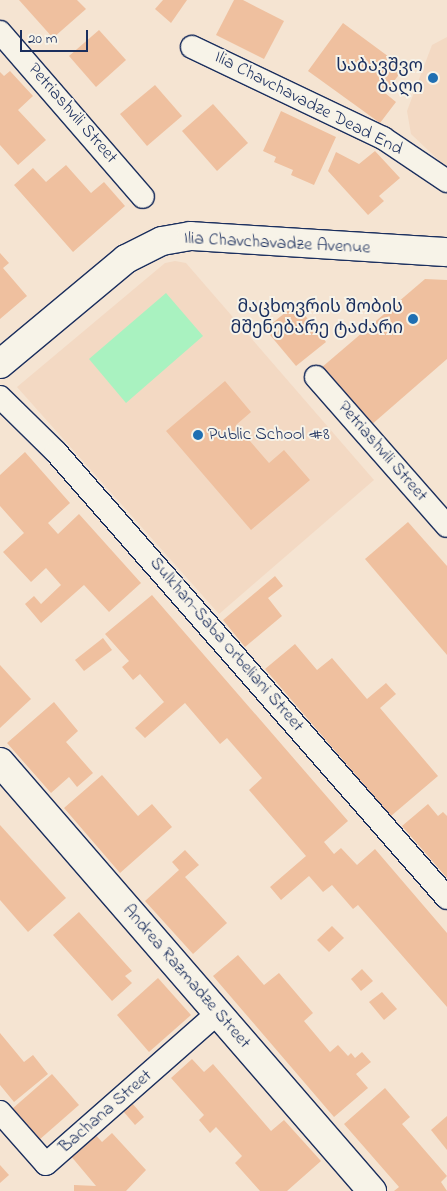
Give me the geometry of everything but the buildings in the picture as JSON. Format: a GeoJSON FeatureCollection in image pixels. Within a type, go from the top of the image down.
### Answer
{"type":"FeatureCollection","features":[{"type":"Feature","properties":{"kind":"street","name":"Petriashvili Street"},"geometry":{"type":"LineString","coordinates":[[0,32],[143,197]]}},
{"type":"Feature","properties":{"kind":"street","name":"Ilia Chavchavadze Dead End"},"geometry":{"type":"LineString","coordinates":[[192,47],[383,138],[447,181]]}},
{"type":"Feature","properties":{"kind":"street","name":"Ilia Chavchavadze Avenue"},"geometry":{"type":"LineString","coordinates":[[0,364],[126,259],[162,241],[191,236],[447,252]]}},
{"type":"Feature","properties":{"kind":"street","name":"Petriashvili Street"},"geometry":{"type":"LineString","coordinates":[[316,377],[447,526]]}},
{"type":"Feature","properties":{"kind":"street","name":"Sulkhan-Saba Orbeliani Street"},"geometry":{"type":"LineString","coordinates":[[0,397],[56,452],[447,898]]}},
{"type":"Feature","properties":{"kind":"street","name":"Andrea Razmadze Street"},"geometry":{"type":"LineString","coordinates":[[0,762],[372,1191]]}},
{"type":"Feature","properties":{"kind":"street","name":"Bachana Street"},"geometry":{"type":"LineString","coordinates":[[0,1112],[46,1164],[218,1014]]}},
{"type":"Feature","properties":{"kind":"shaded area","name":"საბავშვო ბაღი"},"geometry":{"type":"Polygon","coordinates":[[[447,37],[447,168],[411,134],[407,111],[432,45],[447,37]]]}},
{"type":"Feature","properties":{"kind":"shaded area","name":"Public School #8"},"geometry":{"type":"Polygon","coordinates":[[[175,261],[186,263],[374,480],[219,614],[17,387],[165,263],[175,261]]]}},
{"type":"Feature","properties":{"kind":"green space"},"geometry":{"type":"Polygon","coordinates":[[[166,293],[203,336],[126,403],[89,359],[166,293]]]}},
{"type":"Feature","properties":{"kind":"place","name":"საბავშვო ბაღი"},"geometry":{"type":"Point","coordinates":[433,78]}},
{"type":"Feature","properties":{"kind":"place","name":"მაცხოვრის შობის მშენებარე ტაძარი"},"geometry":{"type":"Point","coordinates":[413,319]}},
{"type":"Feature","properties":{"kind":"place","name":"Public School #8"},"geometry":{"type":"Point","coordinates":[198,435]}}]}
